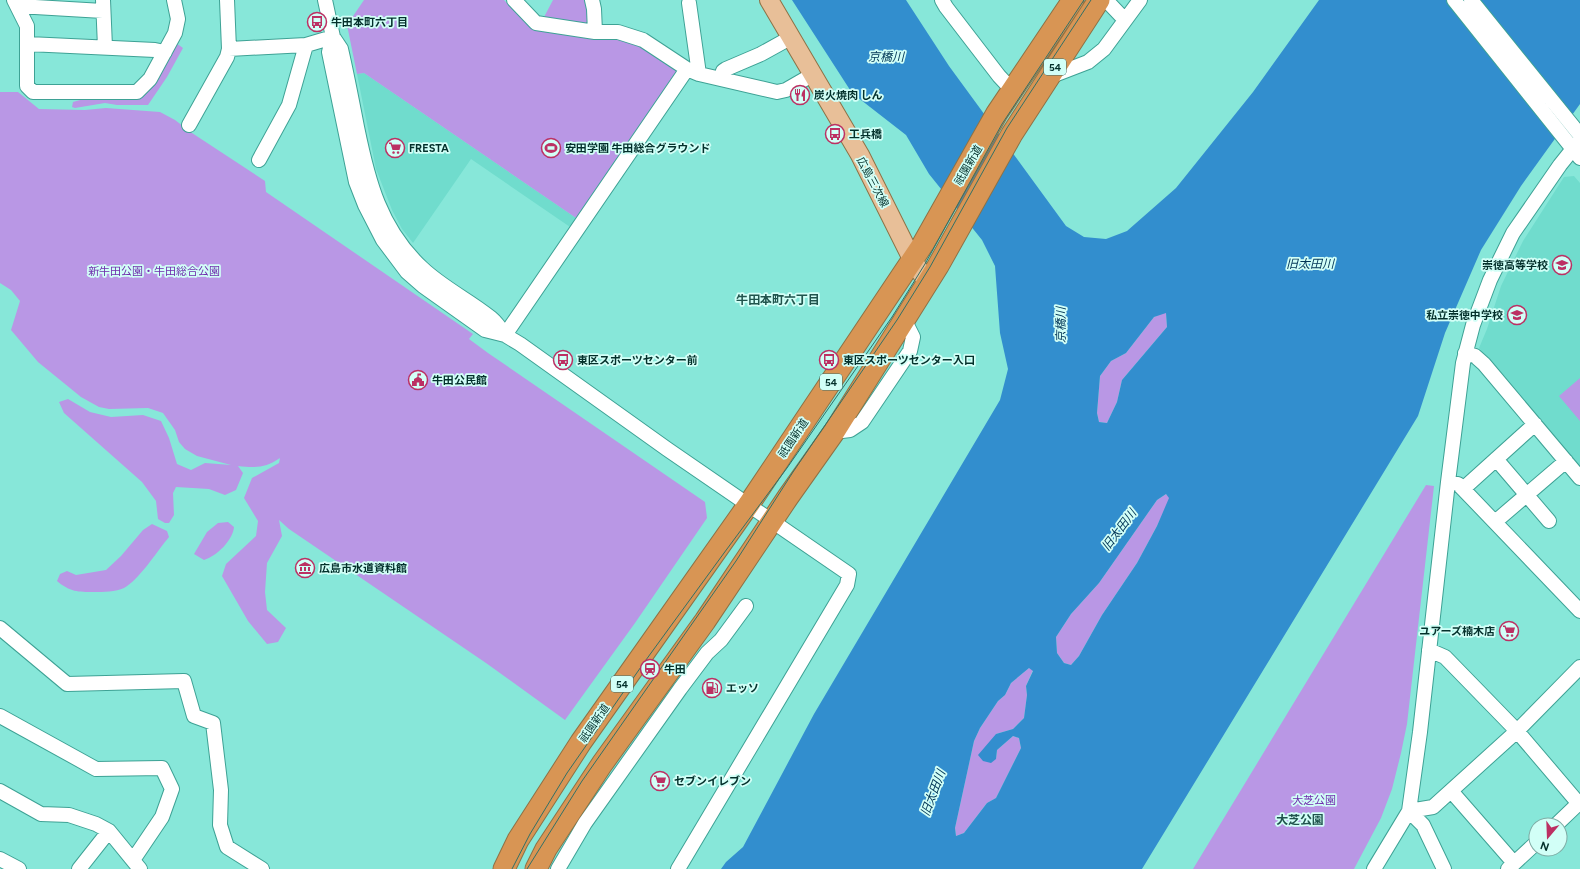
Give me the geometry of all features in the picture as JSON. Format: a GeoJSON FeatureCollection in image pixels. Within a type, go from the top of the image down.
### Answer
{"type":"FeatureCollection","features":[{"type":"Feature","properties":{"kind":"highway","name":"祇園新道"},"geometry":{"type":"LineString","coordinates":[[504,869],[518,840],[581,742],[749,504],[925,241],[998,113],[1073,0]]}},
{"type":"Feature","properties":{"kind":"highway","name":"54"},"geometry":{"type":"LineString","coordinates":[[536,869],[546,850],[602,764],[705,621],[834,432],[940,263],[1012,134],[1099,0]]}},
{"type":"Feature","properties":{"kind":"main road","name":"広島三次線"},"geometry":{"type":"LineString","coordinates":[[769,0],[860,155],[912,259],[927,282]]}},
{"type":"Feature","properties":{"kind":"street"},"geometry":{"type":"LineString","coordinates":[[105,47],[103,6],[16,3],[27,26],[28,44],[26,57],[26,86],[33,92],[137,92],[150,79],[175,33],[178,19],[174,0]]}},
{"type":"Feature","properties":{"kind":"street"},"geometry":{"type":"LineString","coordinates":[[189,125],[227,57],[227,0]]}},
{"type":"Feature","properties":{"kind":"street"},"geometry":{"type":"LineString","coordinates":[[326,0],[333,37],[341,49],[369,182],[377,204],[387,224],[399,242],[422,268],[441,284],[492,319],[505,335],[849,574],[847,585],[678,869]]}},
{"type":"Feature","properties":{"kind":"street"},"geometry":{"type":"LineString","coordinates":[[514,0],[536,23],[595,32],[618,32],[643,40],[693,72],[777,92],[786,90],[812,75]]}},
{"type":"Feature","properties":{"kind":"street"},"geometry":{"type":"LineString","coordinates":[[592,0],[595,32]]}},
{"type":"Feature","properties":{"kind":"street"},"geometry":{"type":"LineString","coordinates":[[942,0],[946,8],[999,76],[1013,91]]}},
{"type":"Feature","properties":{"kind":"street"},"geometry":{"type":"LineString","coordinates":[[1106,0],[1125,20]]}},
{"type":"Feature","properties":{"kind":"street"},"geometry":{"type":"LineString","coordinates":[[1048,77],[1088,62],[1104,49],[1140,0]]}},
{"type":"Feature","properties":{"kind":"street"},"geometry":{"type":"LineString","coordinates":[[1374,869],[1408,811],[1420,732],[1448,482],[1465,353],[1472,325],[1490,280],[1513,233],[1560,165],[1578,149],[1564,137],[1454,0]]}},
{"type":"Feature","properties":{"kind":"street"},"geometry":{"type":"LineString","coordinates":[[1471,0],[1576,130]]}},
{"type":"Feature","properties":{"kind":"street"},"geometry":{"type":"LineString","coordinates":[[505,335],[693,72],[689,3]]}},
{"type":"Feature","properties":{"kind":"street"},"geometry":{"type":"LineString","coordinates":[[228,49],[306,46],[333,37]]}},
{"type":"Feature","properties":{"kind":"street"},"geometry":{"type":"LineString","coordinates":[[721,79],[723,72],[726,69],[762,54],[790,38]]}},
{"type":"Feature","properties":{"kind":"street"},"geometry":{"type":"LineString","coordinates":[[28,44],[105,47],[165,52]]}},
{"type":"Feature","properties":{"kind":"street"},"geometry":{"type":"LineString","coordinates":[[259,160],[289,105],[306,46]]}},
{"type":"Feature","properties":{"kind":"street"},"geometry":{"type":"LineString","coordinates":[[1465,353],[1475,356],[1484,364],[1580,478]]}},
{"type":"Feature","properties":{"kind":"street"},"geometry":{"type":"LineString","coordinates":[[1464,489],[1535,424]]}},
{"type":"Feature","properties":{"kind":"street"},"geometry":{"type":"LineString","coordinates":[[1496,459],[1549,521]]}},
{"type":"Feature","properties":{"kind":"street"},"geometry":{"type":"LineString","coordinates":[[1495,522],[1566,461]]}},
{"type":"Feature","properties":{"kind":"street"},"geometry":{"type":"LineString","coordinates":[[1448,482],[1458,484],[1464,489],[1580,611]]}},
{"type":"Feature","properties":{"kind":"street"},"geometry":{"type":"LineString","coordinates":[[558,869],[585,823],[610,787],[707,653],[720,640],[746,606]]}},
{"type":"Feature","properties":{"kind":"street"},"geometry":{"type":"LineString","coordinates":[[705,621],[707,653]]}},
{"type":"Feature","properties":{"kind":"street"},"geometry":{"type":"LineString","coordinates":[[0,628],[67,684],[184,681],[194,716],[213,723],[221,790],[220,825],[227,848],[262,869]]}},
{"type":"Feature","properties":{"kind":"street"},"geometry":{"type":"LineString","coordinates":[[1429,650],[1445,657],[1518,730],[1580,803],[1565,817]]}},
{"type":"Feature","properties":{"kind":"street"},"geometry":{"type":"LineString","coordinates":[[1408,811],[1433,807],[1452,792],[1518,730],[1580,667]]}},
{"type":"Feature","properties":{"kind":"street"},"geometry":{"type":"LineString","coordinates":[[0,716],[96,769],[162,768],[172,789],[162,817],[137,865],[109,831],[96,824],[69,815],[41,814],[0,791]]}},
{"type":"Feature","properties":{"kind":"street"},"geometry":{"type":"LineString","coordinates":[[602,764],[610,787]]}},
{"type":"Feature","properties":{"kind":"street"},"geometry":{"type":"LineString","coordinates":[[1452,792],[1511,866],[1528,850]]}},
{"type":"Feature","properties":{"kind":"street"},"geometry":{"type":"LineString","coordinates":[[1408,811],[1423,825],[1444,869]]}},
{"type":"Feature","properties":{"kind":"street"},"geometry":{"type":"LineString","coordinates":[[79,869],[109,831]]}},
{"type":"Feature","properties":{"kind":"street"},"geometry":{"type":"LineString","coordinates":[[0,859],[18,869]]}},
{"type":"Feature","properties":{"kind":"shaded area"},"geometry":{"type":"Polygon","coordinates":[[[364,73],[579,220],[573,229],[471,159],[413,243],[402,229],[392,210],[376,169],[357,74],[364,73]]]}},
{"type":"Feature","properties":{"kind":"shaded area"},"geometry":{"type":"Polygon","coordinates":[[[1574,176],[1580,183],[1580,469],[1479,348],[1501,286],[1523,241],[1564,177],[1574,176]]]}},
{"type":"Feature","properties":{"kind":"green space","name":"安田学園 牛田総合グラウンド"},"geometry":{"type":"Polygon","coordinates":[[[364,0],[504,0],[531,27],[615,38],[640,45],[676,69],[677,77],[579,220],[364,73],[357,74],[347,25],[364,0]]]}},
{"type":"Feature","properties":{"kind":"green space"},"geometry":{"type":"Polygon","coordinates":[[[553,0],[589,0],[593,26],[543,19],[553,0]]]}},
{"type":"Feature","properties":{"kind":"green space"},"geometry":{"type":"Polygon","coordinates":[[[176,43],[183,48],[167,77],[148,105],[117,105],[105,103],[75,108],[72,107],[73,102],[91,97],[139,99],[176,43]]]}},
{"type":"Feature","properties":{"kind":"green space","name":"新牛田公園・牛田総合公園"},"geometry":{"type":"Polygon","coordinates":[[[0,92],[18,92],[39,109],[85,110],[106,108],[160,112],[175,120],[192,133],[265,181],[266,192],[473,334],[469,339],[488,353],[705,502],[707,518],[635,623],[565,720],[486,663],[289,529],[279,520],[282,536],[267,563],[265,592],[267,610],[286,628],[278,642],[267,644],[248,621],[222,576],[226,564],[256,536],[258,521],[244,498],[252,478],[279,463],[280,458],[270,464],[260,466],[238,466],[243,473],[236,490],[225,495],[209,489],[176,487],[173,493],[174,515],[169,523],[165,523],[158,519],[156,501],[142,482],[64,413],[59,402],[68,399],[90,412],[111,417],[143,415],[161,421],[169,438],[177,464],[191,470],[205,463],[231,465],[197,456],[185,449],[179,442],[175,430],[163,413],[148,408],[109,409],[99,407],[81,397],[38,362],[11,330],[20,301],[11,290],[0,283],[0,92]]]}},
{"type":"Feature","properties":{"kind":"green space"},"geometry":{"type":"Polygon","coordinates":[[[1166,312],[1167,327],[1122,380],[1117,402],[1107,423],[1099,422],[1097,413],[1100,376],[1111,361],[1126,353],[1154,317],[1166,312]]]}},
{"type":"Feature","properties":{"kind":"green space"},"geometry":{"type":"Polygon","coordinates":[[[1580,378],[1580,421],[1559,396],[1580,378]]]}},
{"type":"Feature","properties":{"kind":"green space","name":"大芝公園"},"geometry":{"type":"Polygon","coordinates":[[[1426,485],[1434,486],[1407,724],[1392,789],[1381,818],[1354,869],[1193,869],[1426,485]]]}},
{"type":"Feature","properties":{"kind":"green space"},"geometry":{"type":"Polygon","coordinates":[[[1166,494],[1170,498],[1137,563],[1102,615],[1079,656],[1071,665],[1064,663],[1057,653],[1056,637],[1071,614],[1099,583],[1157,500],[1166,494]]]}},
{"type":"Feature","properties":{"kind":"green space"},"geometry":{"type":"Polygon","coordinates":[[[228,522],[234,527],[231,537],[224,547],[214,555],[204,560],[194,554],[207,532],[218,523],[228,522]]]}},
{"type":"Feature","properties":{"kind":"green space"},"geometry":{"type":"Polygon","coordinates":[[[152,524],[167,531],[169,537],[142,572],[124,588],[109,592],[79,591],[70,589],[57,581],[60,574],[67,571],[76,575],[106,570],[121,556],[143,530],[152,524]]]}},
{"type":"Feature","properties":{"kind":"green space"},"geometry":{"type":"Polygon","coordinates":[[[1029,668],[1033,670],[1026,686],[1027,695],[1024,718],[1013,729],[996,734],[996,759],[997,750],[1013,736],[1019,738],[1021,748],[996,798],[987,803],[964,833],[956,836],[955,828],[974,741],[980,728],[998,701],[1005,695],[1011,683],[1029,668]]]}},
{"type":"Feature","properties":{"kind":"water","name":"旧太田川"},"geometry":{"type":"Polygon","coordinates":[[[792,0],[906,0],[949,66],[1066,226],[1084,237],[1106,239],[1127,231],[1176,188],[1253,92],[1319,0],[1580,0],[1580,104],[1521,186],[1481,250],[1445,333],[1418,416],[1142,869],[721,869],[726,862],[743,847],[814,714],[1000,400],[1008,369],[1000,333],[995,266],[982,240],[929,174],[906,135],[852,93],[792,0]],[[1166,313],[1154,317],[1126,353],[1111,361],[1100,376],[1097,413],[1099,422],[1107,423],[1117,402],[1122,380],[1167,327],[1166,313]],[[1166,494],[1157,500],[1099,583],[1071,614],[1056,637],[1057,653],[1064,663],[1071,665],[1079,656],[1102,615],[1137,563],[1157,526],[1169,498],[1166,494]],[[1029,668],[1011,683],[1005,695],[998,701],[980,728],[974,741],[955,828],[956,836],[964,833],[987,803],[996,798],[1021,748],[1019,738],[1013,736],[997,750],[996,759],[991,763],[983,761],[978,755],[996,734],[1013,729],[1024,718],[1027,695],[1026,686],[1033,671],[1029,668]]]}},
{"type":"Feature","properties":{"kind":"tram line"},"geometry":{"type":"LineString","coordinates":[[512,869],[530,834],[567,773],[643,664],[787,468],[892,317],[925,264],[1002,124],[1084,0]]}},
{"type":"Feature","properties":{"kind":"tram line"},"geometry":{"type":"LineString","coordinates":[[527,869],[582,781],[736,561],[793,472],[897,320],[930,267],[1007,128],[1091,0]]}},
{"type":"Feature","properties":{"kind":"place","name":"牛田本町六丁目"},"geometry":{"type":"Point","coordinates":[317,22]}},
{"type":"Feature","properties":{"kind":"place","name":"炭火焼肉 しん"},"geometry":{"type":"Point","coordinates":[800,95]}},
{"type":"Feature","properties":{"kind":"place","name":"工兵橋"},"geometry":{"type":"Point","coordinates":[835,134]}},
{"type":"Feature","properties":{"kind":"place","name":"FRESTA"},"geometry":{"type":"Point","coordinates":[395,148]}},
{"type":"Feature","properties":{"kind":"place","name":"安田学園 牛田総合グラウンド"},"geometry":{"type":"Point","coordinates":[551,148]}},
{"type":"Feature","properties":{"kind":"place","name":"崇徳高等学校"},"geometry":{"type":"Point","coordinates":[1562,265]}},
{"type":"Feature","properties":{"kind":"place","name":"私立崇徳中学校"},"geometry":{"type":"Point","coordinates":[1517,315]}},
{"type":"Feature","properties":{"kind":"place","name":"東区スポーツセンター前"},"geometry":{"type":"Point","coordinates":[563,360]}},
{"type":"Feature","properties":{"kind":"place","name":"東区スポーツセンター入口"},"geometry":{"type":"Point","coordinates":[829,360]}},
{"type":"Feature","properties":{"kind":"place","name":"牛田公民館"},"geometry":{"type":"Point","coordinates":[418,380]}},
{"type":"Feature","properties":{"kind":"place","name":"広島市水道資料館"},"geometry":{"type":"Point","coordinates":[305,568]}},
{"type":"Feature","properties":{"kind":"place","name":"ユアーズ楠木店"},"geometry":{"type":"Point","coordinates":[1509,631]}},
{"type":"Feature","properties":{"kind":"place","name":"牛田"},"geometry":{"type":"Point","coordinates":[650,669]}},
{"type":"Feature","properties":{"kind":"place","name":"エッソ"},"geometry":{"type":"Point","coordinates":[712,688]}},
{"type":"Feature","properties":{"kind":"place","name":"セブンイレブン"},"geometry":{"type":"Point","coordinates":[660,781]}},
{"type":"Feature","properties":{"kind":"district","name":"牛田本町六丁目"},"geometry":{"type":"Point","coordinates":[778,300]}},
{"type":"Feature","properties":{"kind":"district","name":"大芝公園"},"geometry":{"type":"Point","coordinates":[1300,820]}},
{"type":"Feature","properties":{"kind":"water label","name":"京橋川"},"geometry":{"type":"Point","coordinates":[886,57]}},
{"type":"Feature","properties":{"kind":"water label","name":"京橋川"},"geometry":{"type":"Point","coordinates":[1061,325]}}]}
